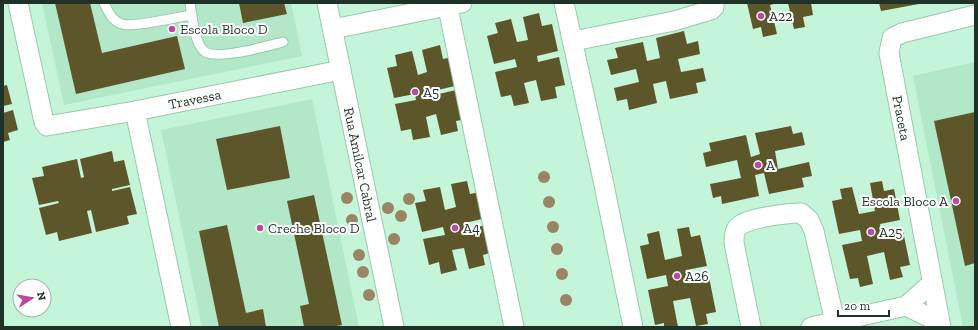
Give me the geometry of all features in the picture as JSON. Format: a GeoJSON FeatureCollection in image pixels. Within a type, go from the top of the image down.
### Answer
{"type":"FeatureCollection","features":[{"type":"Feature","properties":{"kind":"street","name":"Travessa"},"geometry":{"type":"LineString","coordinates":[[18,3],[44,122],[47,126],[135,111],[341,70]]}},
{"type":"Feature","properties":{"kind":"street","name":"Rua Amilcar Cabral"},"geometry":{"type":"LineString","coordinates":[[327,3],[394,327]]}},
{"type":"Feature","properties":{"kind":"street"},"geometry":{"type":"LineString","coordinates":[[564,3],[633,327]]}},
{"type":"Feature","properties":{"kind":"street"},"geometry":{"type":"LineString","coordinates":[[573,41],[674,21],[711,10],[714,7],[714,3]]}},
{"type":"Feature","properties":{"kind":"street"},"geometry":{"type":"LineString","coordinates":[[333,29],[453,4],[514,327]]}},
{"type":"Feature","properties":{"kind":"street","name":"Praceta"},"geometry":{"type":"LineString","coordinates":[[940,324],[889,53],[892,38],[902,32],[975,15]]}},
{"type":"Feature","properties":{"kind":"street"},"geometry":{"type":"LineString","coordinates":[[135,111],[181,327]]}},
{"type":"Feature","properties":{"kind":"street"},"geometry":{"type":"LineString","coordinates":[[751,327],[734,243],[734,235],[737,228],[743,222],[785,214],[801,213],[809,220],[814,231],[835,322]]}},
{"type":"Feature","properties":{"kind":"street"},"geometry":{"type":"LineString","coordinates":[[811,327],[906,306],[932,282]]}},
{"type":"Feature","properties":{"kind":"street"},"geometry":{"type":"LineString","coordinates":[[906,306],[940,324]]}},
{"type":"Feature","properties":{"kind":"lane"},"geometry":{"type":"LineString","coordinates":[[104,3],[110,15],[121,24],[133,25],[192,15]]}},
{"type":"Feature","properties":{"kind":"lane"},"geometry":{"type":"LineString","coordinates":[[190,3],[198,43],[204,52],[213,55],[226,55],[283,42]]}},
{"type":"Feature","properties":{"kind":"shaded area","name":"Escola Bloco D"},"geometry":{"type":"Polygon","coordinates":[[[42,3],[291,3],[302,56],[64,105],[42,3]]]}},
{"type":"Feature","properties":{"kind":"shaded area","name":"Escola Bloco A"},"geometry":{"type":"Polygon","coordinates":[[[975,62],[975,327],[963,327],[913,76],[975,62]]]}},
{"type":"Feature","properties":{"kind":"shaded area","name":"Creche Bloco D"},"geometry":{"type":"Polygon","coordinates":[[[312,99],[359,327],[202,327],[161,130],[312,99]]]}},
{"type":"Feature","properties":{"kind":"building"},"geometry":{"type":"Polygon","coordinates":[[[55,3],[90,3],[102,53],[177,36],[185,69],[76,94],[55,3]]]}},
{"type":"Feature","properties":{"kind":"building"},"geometry":{"type":"Polygon","coordinates":[[[239,3],[284,3],[287,14],[243,23],[239,3]]]}},
{"type":"Feature","properties":{"kind":"building","name":"A22"},"geometry":{"type":"Polygon","coordinates":[[[747,3],[777,3],[770,5],[777,34],[763,37],[761,27],[753,29],[747,3]]]}},
{"type":"Feature","properties":{"kind":"building","name":"A22"},"geometry":{"type":"Polygon","coordinates":[[[788,3],[811,3],[813,15],[803,17],[805,27],[794,29],[788,3]]]}},
{"type":"Feature","properties":{"kind":"building"},"geometry":{"type":"Polygon","coordinates":[[[879,3],[919,3],[919,4],[881,11],[879,3]]]}},
{"type":"Feature","properties":{"kind":"building"},"geometry":{"type":"Polygon","coordinates":[[[539,13],[542,26],[552,24],[558,51],[537,56],[538,62],[559,57],[565,85],[555,87],[557,98],[541,101],[536,80],[524,83],[529,103],[514,106],[511,95],[501,97],[495,72],[517,67],[515,59],[494,64],[487,36],[498,33],[495,23],[511,19],[517,42],[528,40],[523,17],[539,13]]]}},
{"type":"Feature","properties":{"kind":"building"},"geometry":{"type":"Polygon","coordinates":[[[684,31],[687,44],[698,41],[700,54],[678,59],[681,72],[703,68],[706,81],[696,83],[698,93],[670,99],[666,81],[653,84],[657,103],[629,110],[627,99],[617,101],[614,88],[639,82],[636,69],[611,75],[607,60],[618,58],[615,48],[643,42],[647,61],[660,58],[656,38],[684,31]]]}},
{"type":"Feature","properties":{"kind":"building","name":"A5"},"geometry":{"type":"Polygon","coordinates":[[[440,45],[443,59],[453,57],[459,85],[438,90],[439,94],[460,89],[467,119],[456,121],[458,131],[441,135],[436,114],[426,117],[430,137],[413,140],[411,129],[401,131],[395,104],[416,100],[415,94],[394,98],[387,68],[397,66],[395,55],[412,51],[418,75],[427,72],[422,50],[440,45]]]}},
{"type":"Feature","properties":{"kind":"building"},"geometry":{"type":"Polygon","coordinates":[[[7,85],[12,104],[3,106],[3,86],[7,85]]]}},
{"type":"Feature","properties":{"kind":"building"},"geometry":{"type":"Polygon","coordinates":[[[13,110],[18,130],[8,133],[10,140],[3,142],[3,113],[13,110]]]}},
{"type":"Feature","properties":{"kind":"building"},"geometry":{"type":"Polygon","coordinates":[[[975,112],[975,263],[965,266],[934,121],[975,112]]]}},
{"type":"Feature","properties":{"kind":"building"},"geometry":{"type":"Polygon","coordinates":[[[280,126],[290,178],[227,190],[216,139],[280,126]]]}},
{"type":"Feature","properties":{"kind":"building","name":"A"},"geometry":{"type":"Polygon","coordinates":[[[791,126],[793,134],[802,132],[805,145],[775,151],[778,169],[809,162],[812,176],[802,178],[804,187],[769,194],[764,173],[755,175],[759,196],[722,204],[721,196],[713,198],[710,184],[741,178],[737,160],[706,167],[703,153],[711,151],[709,143],[746,135],[751,157],[760,154],[755,133],[791,126]]]}},
{"type":"Feature","properties":{"kind":"building"},"geometry":{"type":"Polygon","coordinates":[[[112,151],[114,162],[124,160],[130,185],[112,189],[112,191],[130,187],[137,214],[127,216],[129,224],[96,232],[91,210],[87,211],[92,233],[59,241],[57,232],[46,235],[39,208],[59,203],[58,201],[39,205],[32,178],[44,176],[42,167],[77,159],[81,178],[84,177],[80,159],[112,151]]]}},
{"type":"Feature","properties":{"kind":"building","name":"A4"},"geometry":{"type":"Polygon","coordinates":[[[467,181],[470,194],[480,192],[486,218],[465,223],[466,229],[487,225],[493,252],[483,255],[485,265],[469,269],[464,248],[452,250],[457,270],[441,274],[439,262],[429,265],[423,239],[445,235],[443,227],[422,232],[415,203],[426,201],[423,190],[440,187],[445,210],[456,207],[451,184],[467,181]]]}},
{"type":"Feature","properties":{"kind":"building","name":"A25"},"geometry":{"type":"Polygon","coordinates":[[[882,181],[884,191],[894,189],[900,220],[880,224],[882,235],[903,231],[910,265],[900,267],[903,277],[890,280],[884,252],[867,256],[873,284],[860,287],[858,278],[850,279],[842,245],[862,241],[860,230],[839,234],[832,201],[842,199],[840,189],[852,187],[859,214],[875,211],[870,183],[882,181]]]}},
{"type":"Feature","properties":{"kind":"building"},"geometry":{"type":"Polygon","coordinates":[[[314,195],[342,325],[331,327],[304,327],[300,306],[309,304],[287,201],[314,195]]]}},
{"type":"Feature","properties":{"kind":"building"},"geometry":{"type":"Polygon","coordinates":[[[227,225],[246,313],[263,309],[266,327],[219,327],[199,231],[227,225]]]}},
{"type":"Feature","properties":{"kind":"building","name":"A26"},"geometry":{"type":"Polygon","coordinates":[[[689,227],[691,237],[700,235],[707,266],[686,270],[688,281],[709,277],[716,312],[706,314],[708,324],[696,326],[690,298],[673,301],[678,327],[664,327],[664,323],[655,325],[648,290],[668,286],[666,275],[647,279],[640,246],[649,244],[647,234],[659,231],[665,260],[682,256],[677,229],[689,227]]]}},
{"type":"Feature","properties":{"kind":"place","name":"A22"},"geometry":{"type":"Point","coordinates":[761,16]}},
{"type":"Feature","properties":{"kind":"place","name":"Escola Bloco D"},"geometry":{"type":"Point","coordinates":[172,29]}},
{"type":"Feature","properties":{"kind":"place","name":"A5"},"geometry":{"type":"Point","coordinates":[415,92]}},
{"type":"Feature","properties":{"kind":"place","name":"A"},"geometry":{"type":"Point","coordinates":[758,165]}},
{"type":"Feature","properties":{"kind":"place","name":"Escola Bloco A"},"geometry":{"type":"Point","coordinates":[956,201]}},
{"type":"Feature","properties":{"kind":"place","name":"Creche Bloco D"},"geometry":{"type":"Point","coordinates":[260,228]}},
{"type":"Feature","properties":{"kind":"place","name":"A4"},"geometry":{"type":"Point","coordinates":[455,228]}},
{"type":"Feature","properties":{"kind":"place","name":"A25"},"geometry":{"type":"Point","coordinates":[871,232]}},
{"type":"Feature","properties":{"kind":"place","name":"A26"},"geometry":{"type":"Point","coordinates":[677,276]}}]}
